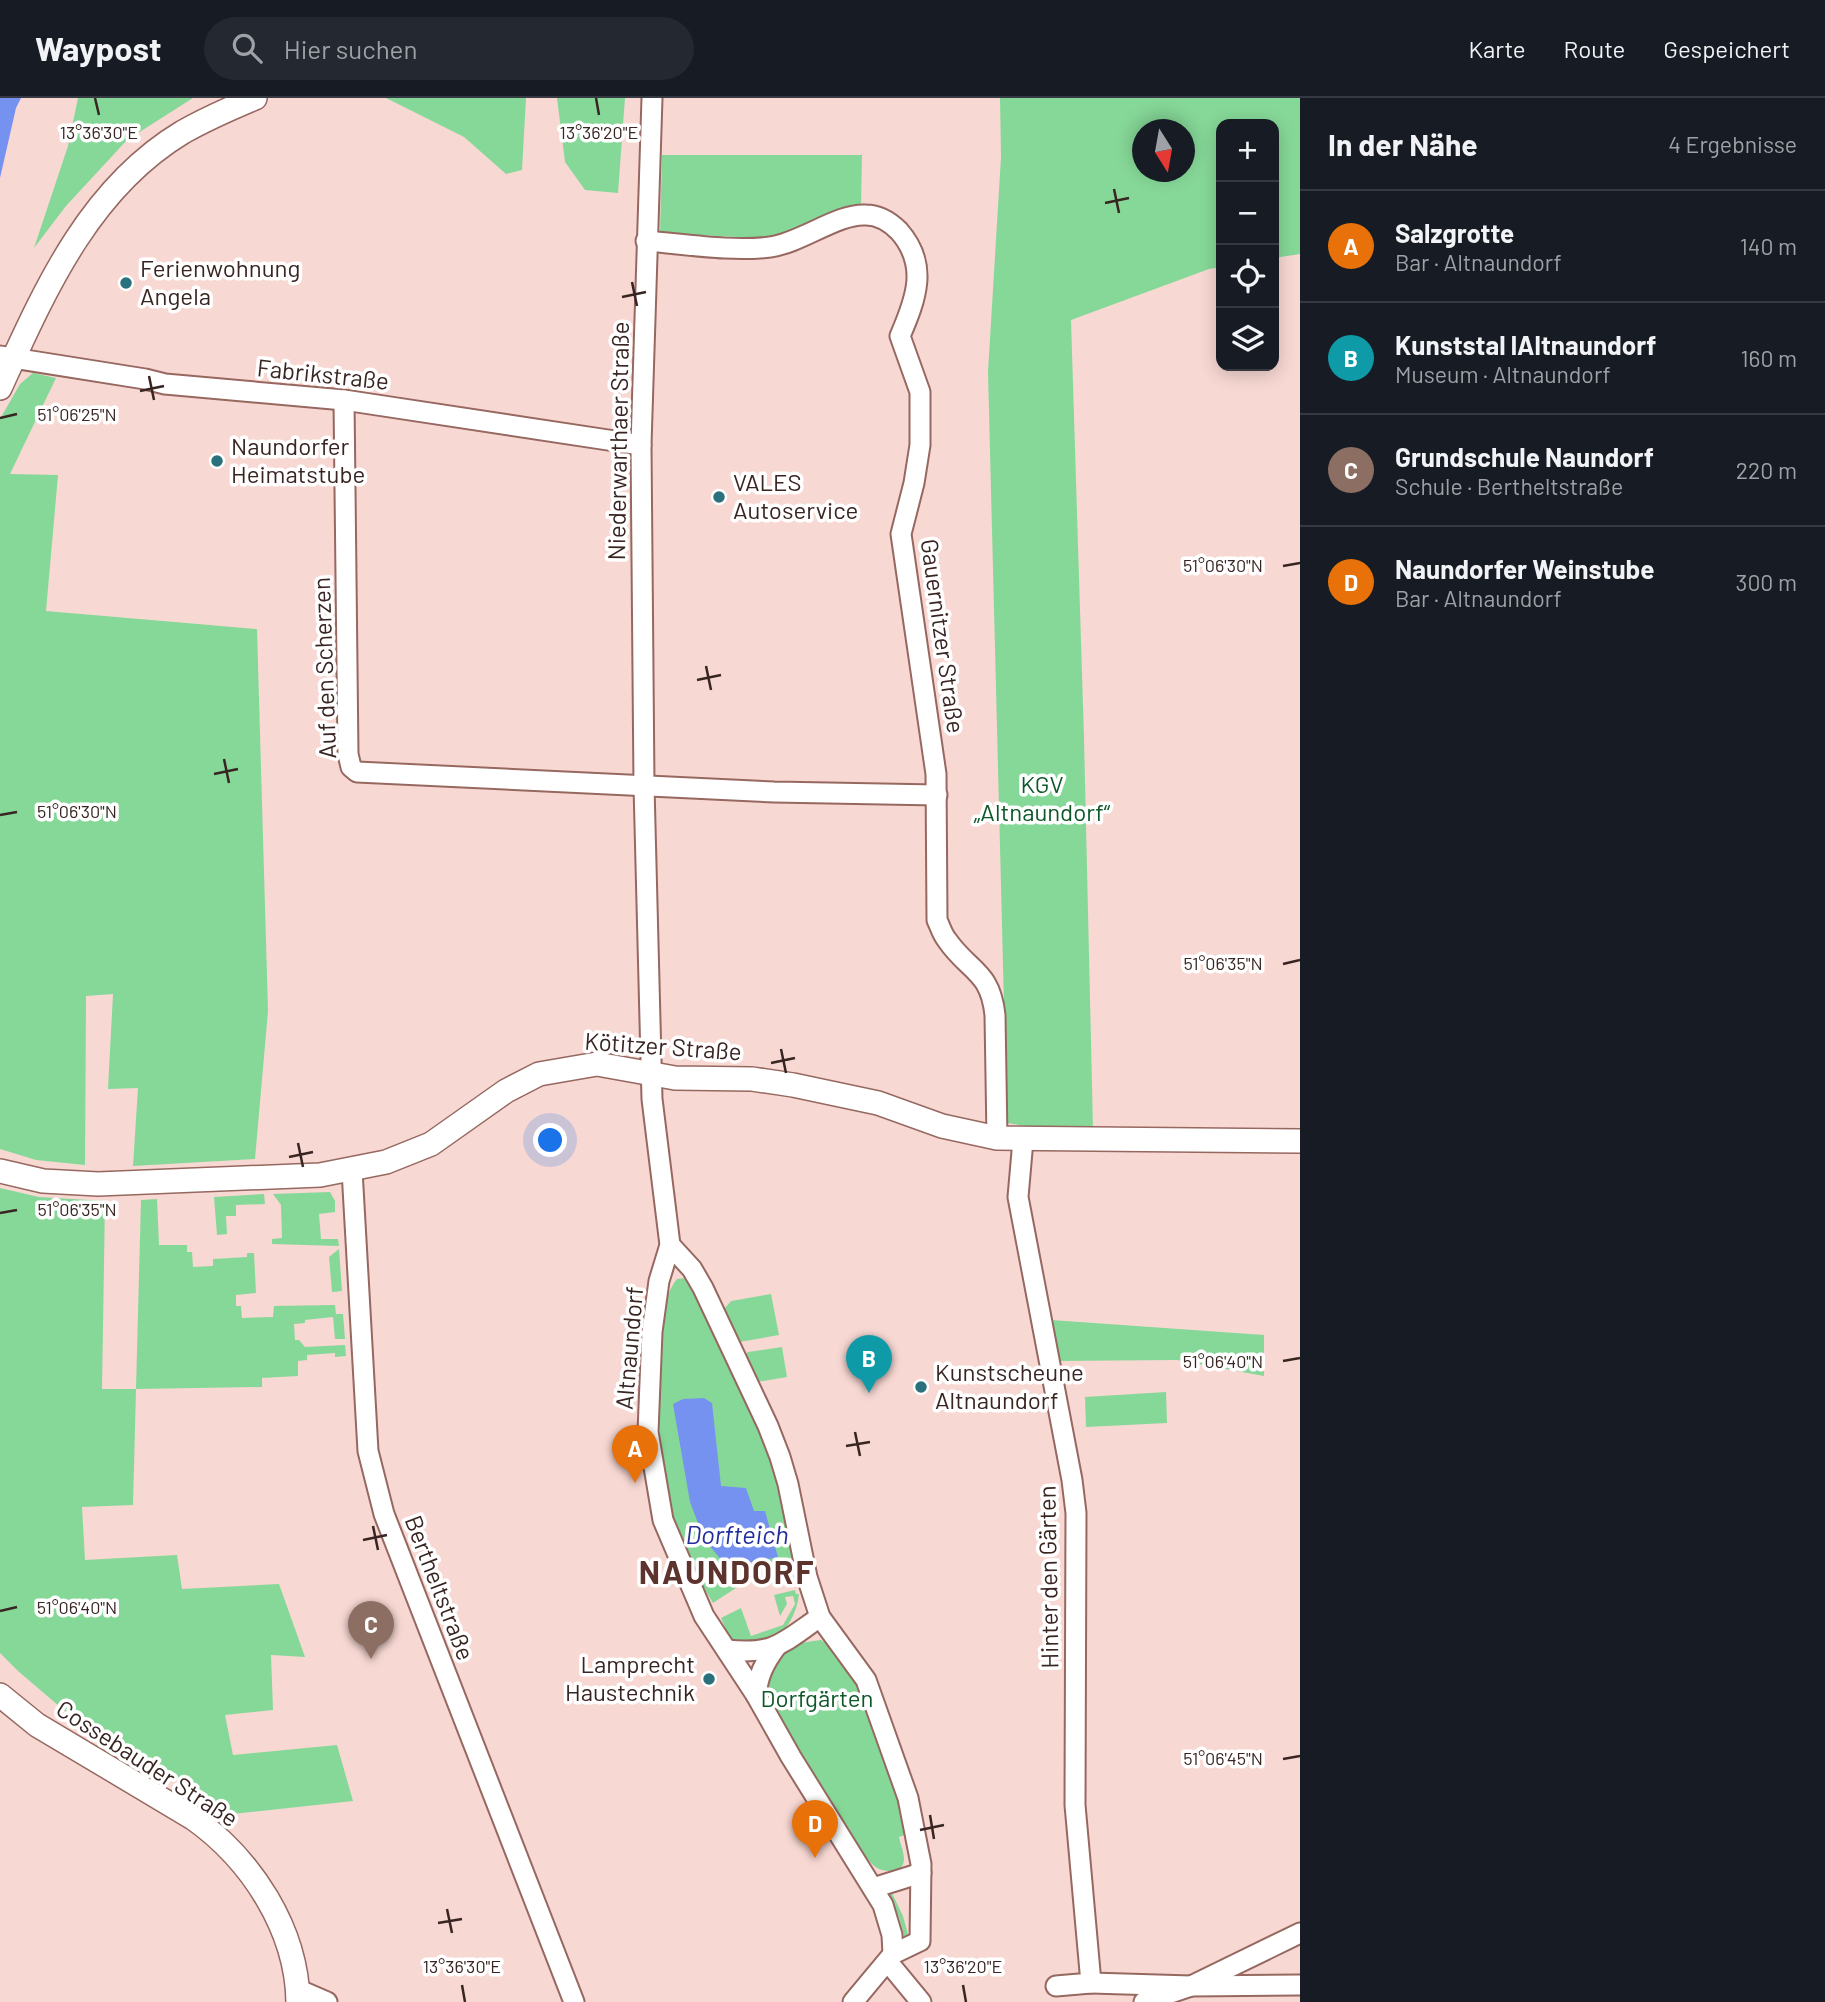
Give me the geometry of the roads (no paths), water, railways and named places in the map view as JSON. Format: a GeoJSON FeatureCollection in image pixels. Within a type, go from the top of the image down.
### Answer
{"type":"FeatureCollection","features":[{"type":"Feature","properties":{"kind":"street"},"geometry":{"type":"LineString","coordinates":[[0,388],[7,357],[79,232],[106,198],[143,163],[182,133],[255,98]]}},
{"type":"Feature","properties":{"kind":"street","name":"Niederwarthaer Straße"},"geometry":{"type":"LineString","coordinates":[[650,1074],[641,445],[652,98]]}},
{"type":"Feature","properties":{"kind":"street","name":"Gauernitzer Straße"},"geometry":{"type":"LineString","coordinates":[[646,241],[770,247],[801,239],[842,219],[866,215],[891,222],[909,243],[918,274],[913,306],[900,336],[920,392],[920,445],[901,534],[936,774],[937,920],[946,940],[985,979],[993,996],[997,1138]]}},
{"type":"Feature","properties":{"kind":"street","name":"Fabrikstraße"},"geometry":{"type":"LineString","coordinates":[[7,357],[165,384],[344,400],[641,445]]}},
{"type":"Feature","properties":{"kind":"street","name":"Auf den Scherzen"},"geometry":{"type":"LineString","coordinates":[[344,400],[348,754],[351,767],[357,772],[644,786]]}},
{"type":"Feature","properties":{"kind":"street"},"geometry":{"type":"LineString","coordinates":[[644,786],[937,795]]}},
{"type":"Feature","properties":{"kind":"street","name":"Kötitzer Straße"},"geometry":{"type":"LineString","coordinates":[[0,1171],[43,1181],[98,1184],[308,1175],[352,1170],[386,1162],[431,1144],[506,1091],[539,1074],[597,1064],[675,1078],[752,1079],[793,1085],[878,1103],[942,1126],[997,1138],[1300,1141]]}},
{"type":"Feature","properties":{"kind":"street","name":"Altnaundorf"},"geometry":{"type":"LineString","coordinates":[[650,1074],[670,1245],[659,1281],[652,1332],[648,1432],[663,1520],[704,1616],[756,1695],[790,1757],[883,1905],[892,1935],[890,1958]]}},
{"type":"Feature","properties":{"kind":"street","name":"Hinter den Gärten"},"geometry":{"type":"LineString","coordinates":[[1023,1140],[1018,1197],[1076,1513],[1075,1805],[1091,1983]]}},
{"type":"Feature","properties":{"kind":"street","name":"Bertheltstraße"},"geometry":{"type":"LineString","coordinates":[[352,1170],[368,1451],[384,1514],[574,2002]]}},
{"type":"Feature","properties":{"kind":"street"},"geometry":{"type":"LineString","coordinates":[[670,1245],[692,1269],[703,1288],[768,1426],[788,1483],[807,1577],[820,1617],[866,1680],[908,1798],[921,1873],[920,1941],[890,1958],[853,2002]]}},
{"type":"Feature","properties":{"kind":"street"},"geometry":{"type":"LineString","coordinates":[[727,1650],[760,1652],[776,1647],[820,1617]]}},
{"type":"Feature","properties":{"kind":"street"},"geometry":{"type":"LineString","coordinates":[[756,1695],[757,1680],[763,1664],[776,1647]]}},
{"type":"Feature","properties":{"kind":"street","name":"Cossebauder Straße"},"geometry":{"type":"LineString","coordinates":[[0,1695],[37,1725],[193,1818],[232,1850],[261,1887],[282,1931],[298,1995]]}},
{"type":"Feature","properties":{"kind":"street"},"geometry":{"type":"LineString","coordinates":[[873,1888],[921,1873]]}},
{"type":"Feature","properties":{"kind":"street"},"geometry":{"type":"LineString","coordinates":[[1144,2002],[1191,1986],[1300,1933]]}},
{"type":"Feature","properties":{"kind":"street"},"geometry":{"type":"LineString","coordinates":[[890,1958],[920,2002]]}},
{"type":"Feature","properties":{"kind":"street"},"geometry":{"type":"LineString","coordinates":[[1056,1986],[1091,1983],[1300,1985]]}},
{"type":"Feature","properties":{"kind":"street"},"geometry":{"type":"LineString","coordinates":[[298,1995],[327,2002]]}},
{"type":"Feature","properties":{"kind":"water"},"geometry":{"type":"Polygon","coordinates":[[[0,98],[21,98],[16,108],[0,178],[0,98]]]}},
{"type":"Feature","properties":{"kind":"water","name":"Dorfteich"},"geometry":{"type":"Polygon","coordinates":[[[704,1398],[712,1403],[721,1486],[746,1488],[754,1511],[765,1511],[778,1557],[727,1567],[704,1539],[690,1502],[673,1404],[683,1399],[704,1398]]]}},
{"type":"Feature","properties":{"kind":"place","name":"Ferienwohnung Angela"},"geometry":{"type":"Point","coordinates":[126,283]}},
{"type":"Feature","properties":{"kind":"place","name":"Naundorfer Heimatstube"},"geometry":{"type":"Point","coordinates":[217,461]}},
{"type":"Feature","properties":{"kind":"place","name":"VALES Autoservice"},"geometry":{"type":"Point","coordinates":[719,497]}},
{"type":"Feature","properties":{"kind":"place","name":"Kunstscheune Altnaundorf"},"geometry":{"type":"Point","coordinates":[921,1387]}},
{"type":"Feature","properties":{"kind":"place","name":"Kunststal lAltnaundorf"},"geometry":{"type":"Point","coordinates":[869,1393]}},
{"type":"Feature","properties":{"kind":"place","name":"Salzgrotte"},"geometry":{"type":"Point","coordinates":[635,1483]}},
{"type":"Feature","properties":{"kind":"place","name":"Grundschule Naundorf"},"geometry":{"type":"Point","coordinates":[371,1659]}},
{"type":"Feature","properties":{"kind":"place","name":"Lamprecht Haustechnik"},"geometry":{"type":"Point","coordinates":[709,1679]}},
{"type":"Feature","properties":{"kind":"place","name":"Naundorfer Weinstube"},"geometry":{"type":"Point","coordinates":[815,1858]}},
{"type":"Feature","properties":{"kind":"district","name":"NAUNDORF"},"geometry":{"type":"Point","coordinates":[727,1573]}},
{"type":"Feature","properties":{"kind":"park label","name":"KGV „Altnaundorf“"},"geometry":{"type":"Point","coordinates":[1042,799]}},
{"type":"Feature","properties":{"kind":"park label","name":"Dorfgärten"},"geometry":{"type":"Point","coordinates":[817,1699]}}]}
